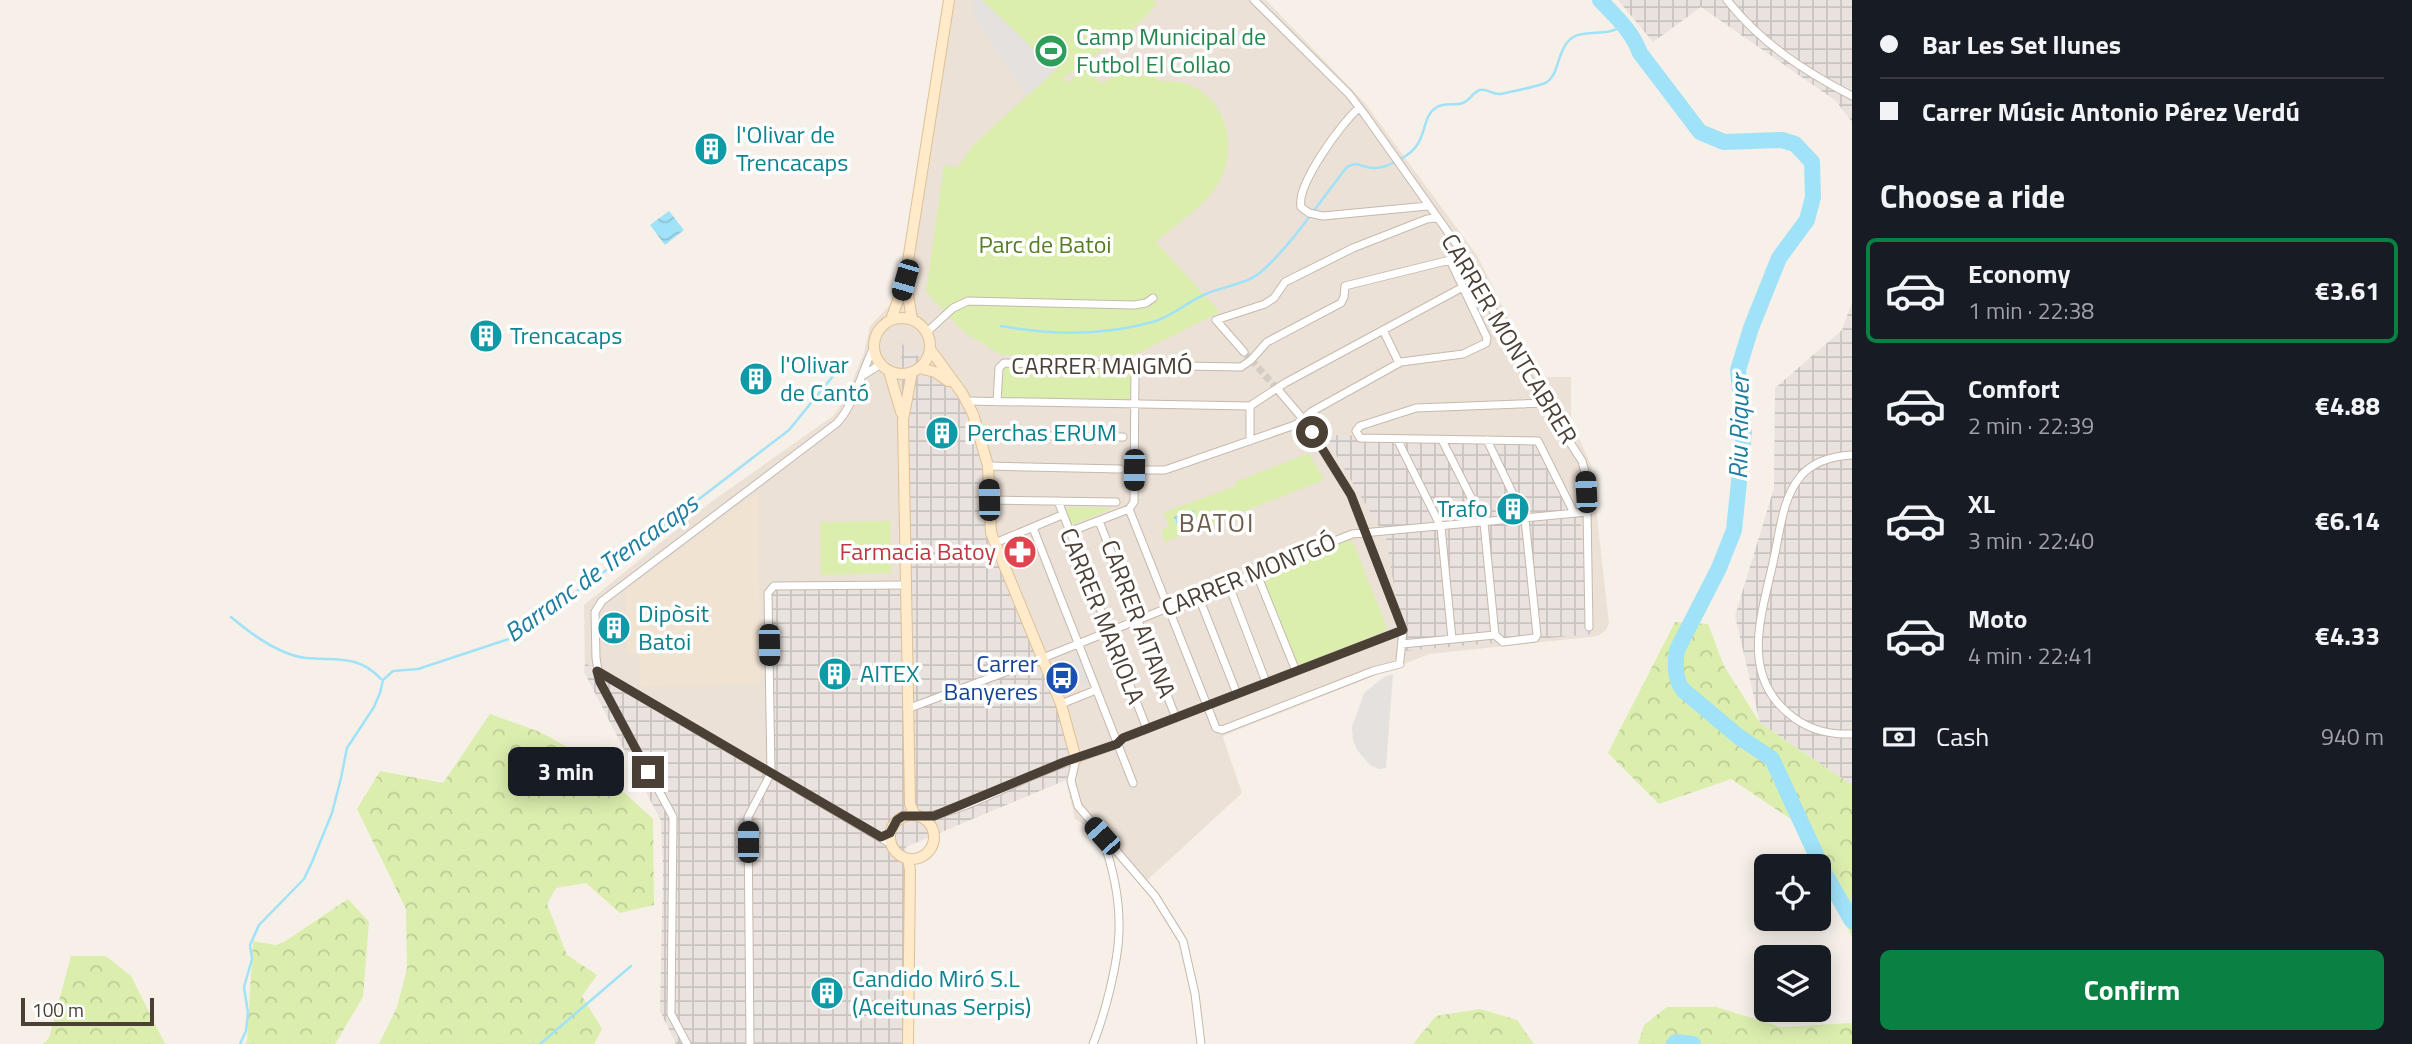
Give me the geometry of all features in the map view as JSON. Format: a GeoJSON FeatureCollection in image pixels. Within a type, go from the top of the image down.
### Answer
{"type":"FeatureCollection","features":[{"type":"Feature","properties":{"kind":"main road"},"geometry":{"type":"LineString","coordinates":[[891,320],[905,280],[949,0]]}},
{"type":"Feature","properties":{"kind":"main road"},"geometry":{"type":"LineString","coordinates":[[905,280],[912,319]]}},
{"type":"Feature","properties":{"kind":"main road"},"geometry":{"type":"LineString","coordinates":[[903,420],[916,370],[928,357],[930,349],[927,332],[912,319],[898,318],[891,320],[878,332],[874,347],[895,386],[903,420],[907,709],[919,815],[934,830],[930,851],[912,862]]}},
{"type":"Feature","properties":{"kind":"main road"},"geometry":{"type":"LineString","coordinates":[[930,349],[954,384],[971,401],[988,466],[990,529],[1061,704],[1076,759]]}},
{"type":"Feature","properties":{"kind":"main road"},"geometry":{"type":"LineString","coordinates":[[885,367],[904,374],[916,370],[936,372],[954,384]]}},
{"type":"Feature","properties":{"kind":"main road"},"geometry":{"type":"LineString","coordinates":[[912,862],[897,853],[887,838],[897,820],[919,815]]}},
{"type":"Feature","properties":{"kind":"main road"},"geometry":{"type":"LineString","coordinates":[[908,1044],[912,862]]}},
{"type":"Feature","properties":{"kind":"street"},"geometry":{"type":"LineString","coordinates":[[1254,0],[1349,94],[1428,205]]}},
{"type":"Feature","properties":{"kind":"street"},"geometry":{"type":"LineString","coordinates":[[1727,0],[1748,24],[1783,55],[1852,96]]}},
{"type":"Feature","properties":{"kind":"street","name":"CARRER MONTCABRER"},"geometry":{"type":"LineString","coordinates":[[1359,108],[1315,165],[1300,199],[1301,207],[1305,211],[1323,216],[1428,205],[1462,252],[1523,370],[1582,461],[1587,512],[1589,627]]}},
{"type":"Feature","properties":{"kind":"street"},"geometry":{"type":"LineString","coordinates":[[1244,352],[1216,320],[1265,304],[1272,300],[1285,282],[1353,248],[1427,219],[1436,218]]}},
{"type":"Feature","properties":{"kind":"street"},"geometry":{"type":"LineString","coordinates":[[1450,260],[1462,252]]}},
{"type":"Feature","properties":{"kind":"street","name":"CARRER MONTCABRER"},"geometry":{"type":"LineString","coordinates":[[1399,363],[1463,354],[1488,341],[1450,260]]}},
{"type":"Feature","properties":{"kind":"street","name":"CARRER MAIGMÓ"},"geometry":{"type":"LineString","coordinates":[[997,402],[999,368],[1004,363],[1241,367],[1267,342],[1341,303],[1345,286],[1450,260]]}},
{"type":"Feature","properties":{"kind":"street"},"geometry":{"type":"LineString","coordinates":[[971,401],[1250,406],[1285,383],[1463,287]]}},
{"type":"Feature","properties":{"kind":"street"},"geometry":{"type":"LineString","coordinates":[[927,332],[953,308],[968,301],[1133,305],[1146,303],[1153,298]]}},
{"type":"Feature","properties":{"kind":"street"},"geometry":{"type":"LineString","coordinates":[[1134,470],[1166,470],[1292,426],[1311,412],[1399,363],[1383,330]]}},
{"type":"Feature","properties":{"kind":"street"},"geometry":{"type":"LineString","coordinates":[[687,1044],[671,1014],[673,817],[600,682],[597,671],[595,611],[597,605],[837,423],[848,408],[874,347]]}},
{"type":"Feature","properties":{"kind":"street"},"geometry":{"type":"LineString","coordinates":[[1069,532],[1129,509],[1133,505],[1135,366]]}},
{"type":"Feature","properties":{"kind":"street"},"geometry":{"type":"LineString","coordinates":[[860,379],[866,371],[885,367]]}},
{"type":"Feature","properties":{"kind":"street"},"geometry":{"type":"LineString","coordinates":[[1129,509],[1214,726],[1222,730],[1400,662],[1403,630],[1367,532],[1344,483],[1303,419],[1280,392]]}},
{"type":"Feature","properties":{"kind":"street"},"geometry":{"type":"LineString","coordinates":[[1544,403],[1416,408],[1360,426],[1356,431],[1360,438],[1538,441],[1574,513]]}},
{"type":"Feature","properties":{"kind":"street"},"geometry":{"type":"LineString","coordinates":[[1250,406],[1250,440]]}},
{"type":"Feature","properties":{"kind":"street"},"geometry":{"type":"LineString","coordinates":[[979,435],[1123,437]]}},
{"type":"Feature","properties":{"kind":"street"},"geometry":{"type":"LineString","coordinates":[[1397,439],[1441,527],[1452,639]]}},
{"type":"Feature","properties":{"kind":"street"},"geometry":{"type":"LineString","coordinates":[[1442,440],[1484,523],[1495,635],[1503,642],[1535,638],[1538,630],[1525,519],[1488,440]]}},
{"type":"Feature","properties":{"kind":"street"},"geometry":{"type":"LineString","coordinates":[[1852,455],[1833,457],[1810,468],[1799,478],[1790,493],[1762,613],[1757,650],[1763,681],[1783,710],[1798,722],[1820,731],[1852,734]]}},
{"type":"Feature","properties":{"kind":"street"},"geometry":{"type":"LineString","coordinates":[[988,466],[1120,470]]}},
{"type":"Feature","properties":{"kind":"street"},"geometry":{"type":"LineString","coordinates":[[989,500],[1116,502]]}},
{"type":"Feature","properties":{"kind":"street","name":"CARRER MARIOLA"},"geometry":{"type":"LineString","coordinates":[[1058,501],[1147,729]]}},
{"type":"Feature","properties":{"kind":"street","name":"CARRER MONTGÓ"},"geometry":{"type":"LineString","coordinates":[[907,709],[1043,658],[1352,534],[1587,512]]}},
{"type":"Feature","properties":{"kind":"street"},"geometry":{"type":"LineString","coordinates":[[995,543],[1062,515]]}},
{"type":"Feature","properties":{"kind":"street","name":"CARRER AITANA"},"geometry":{"type":"LineString","coordinates":[[1099,521],[1176,718]]}},
{"type":"Feature","properties":{"kind":"street"},"geometry":{"type":"LineString","coordinates":[[1033,528],[1133,783]]}},
{"type":"Feature","properties":{"kind":"street"},"geometry":{"type":"LineString","coordinates":[[1256,572],[1296,671]]}},
{"type":"Feature","properties":{"kind":"street"},"geometry":{"type":"LineString","coordinates":[[1228,583],[1266,682]]}},
{"type":"Feature","properties":{"kind":"street"},"geometry":{"type":"LineString","coordinates":[[750,1044],[748,817],[771,773],[768,593],[774,586],[905,585]]}},
{"type":"Feature","properties":{"kind":"street"},"geometry":{"type":"LineString","coordinates":[[1198,595],[1237,694]]}},
{"type":"Feature","properties":{"kind":"street"},"geometry":{"type":"LineString","coordinates":[[919,815],[1117,744],[1123,738],[1403,630]]}},
{"type":"Feature","properties":{"kind":"street"},"geometry":{"type":"LineString","coordinates":[[1402,644],[1495,635]]}},
{"type":"Feature","properties":{"kind":"street"},"geometry":{"type":"LineString","coordinates":[[597,671],[887,838]]}},
{"type":"Feature","properties":{"kind":"street"},"geometry":{"type":"LineString","coordinates":[[1061,704],[1096,690]]}},
{"type":"Feature","properties":{"kind":"street"},"geometry":{"type":"LineString","coordinates":[[1076,759],[1071,781],[1074,799],[1085,816],[1155,896],[1183,941],[1195,995],[1201,1044]]}},
{"type":"Feature","properties":{"kind":"street"},"geometry":{"type":"LineString","coordinates":[[1093,1044],[1119,934],[1114,887],[1102,836]]}},
{"type":"Feature","properties":{"kind":"shaded area"},"geometry":{"type":"Polygon","coordinates":[[[943,0],[1266,0],[1364,102],[1478,257],[1537,377],[1571,377],[1571,421],[1591,465],[1609,623],[1606,630],[1598,636],[1429,654],[1225,735],[1223,738],[1242,793],[1144,883],[1102,836],[1075,819],[1066,780],[1074,745],[902,344],[905,585],[771,773],[585,663],[584,605],[711,502],[833,416],[844,401],[864,353],[870,326],[890,305],[903,275],[943,0]]]}},
{"type":"Feature","properties":{"kind":"shaded area"},"geometry":{"type":"Polygon","coordinates":[[[974,0],[982,0],[1056,70],[1027,96],[973,14],[974,0]]]}},
{"type":"Feature","properties":{"kind":"shaded area"},"geometry":{"type":"Polygon","coordinates":[[[1618,0],[1852,0],[1852,122],[1836,101],[1701,7],[1653,42],[1618,0]]]}},
{"type":"Feature","properties":{"kind":"shaded area"},"geometry":{"type":"Polygon","coordinates":[[[1852,302],[1852,785],[1760,723],[1735,616],[1774,488],[1775,388],[1842,330],[1852,302]]]}},
{"type":"Feature","properties":{"kind":"shaded area"},"geometry":{"type":"Polygon","coordinates":[[[901,343],[961,390],[988,466],[991,527],[1075,745],[1066,780],[906,847],[906,1044],[676,1044],[660,1011],[663,868],[661,821],[584,672],[585,663],[770,772],[768,586],[905,585],[901,343]]]}},
{"type":"Feature","properties":{"kind":"shaded area"},"geometry":{"type":"Polygon","coordinates":[[[1324,435],[1539,438],[1580,517],[1592,634],[1405,651],[1386,538],[1324,435]]]}},
{"type":"Feature","properties":{"kind":"shaded area"},"geometry":{"type":"Polygon","coordinates":[[[758,492],[760,685],[640,686],[639,654],[627,654],[625,591],[758,492]]]}},
{"type":"Feature","properties":{"kind":"shaded area"},"geometry":{"type":"Polygon","coordinates":[[[1079,656],[1090,684],[1084,686],[1072,658],[1079,656]]]}},
{"type":"Feature","properties":{"kind":"shaded area"},"geometry":{"type":"Polygon","coordinates":[[[1393,674],[1386,768],[1379,769],[1370,765],[1357,750],[1352,727],[1364,693],[1384,677],[1393,674]]]}},
{"type":"Feature","properties":{"kind":"green space","name":"Parc de Batoi"},"geometry":{"type":"Polygon","coordinates":[[[974,0],[1153,0],[1157,4],[1136,26],[1063,78],[1068,83],[1083,67],[1102,84],[1126,71],[1154,70],[1157,81],[1179,82],[1195,88],[1209,98],[1218,110],[1225,124],[1228,140],[1224,172],[1204,202],[1156,242],[1220,312],[1132,356],[1002,355],[965,333],[926,292],[944,165],[957,168],[974,144],[1039,85],[974,0]]]}},
{"type":"Feature","properties":{"kind":"green space"},"geometry":{"type":"Polygon","coordinates":[[[1005,367],[1131,370],[1130,396],[1127,400],[1002,398],[1000,395],[1005,367]]]}},
{"type":"Feature","properties":{"kind":"green space"},"geometry":{"type":"Polygon","coordinates":[[[1309,453],[1324,480],[1165,542],[1161,530],[1169,527],[1164,512],[1236,486],[1235,482],[1309,453]]]}},
{"type":"Feature","properties":{"kind":"green space"},"geometry":{"type":"Polygon","coordinates":[[[1069,507],[1110,510],[1074,524],[1070,522],[1066,510],[1069,507]]]}},
{"type":"Feature","properties":{"kind":"green space"},"geometry":{"type":"Polygon","coordinates":[[[890,521],[891,573],[821,575],[820,522],[890,521]]]}},
{"type":"Feature","properties":{"kind":"green space"},"geometry":{"type":"Polygon","coordinates":[[[1349,540],[1353,542],[1387,628],[1383,632],[1300,665],[1295,661],[1262,577],[1266,573],[1349,540]]]}},
{"type":"Feature","properties":{"kind":"green space"},"geometry":{"type":"Polygon","coordinates":[[[1675,622],[1708,624],[1724,666],[1760,723],[1852,785],[1852,937],[1831,895],[1831,854],[1810,854],[1794,821],[1731,779],[1659,804],[1608,753],[1675,622]]]}},
{"type":"Feature","properties":{"kind":"green space"},"geometry":{"type":"Polygon","coordinates":[[[490,714],[540,732],[587,758],[653,819],[654,905],[620,913],[586,883],[556,888],[547,904],[567,955],[597,975],[582,996],[602,1029],[594,1044],[379,1044],[397,1007],[407,969],[406,909],[357,809],[380,771],[443,783],[490,714]]]}},
{"type":"Feature","properties":{"kind":"green space"},"geometry":{"type":"Polygon","coordinates":[[[348,899],[369,922],[363,997],[335,1044],[245,1044],[253,941],[276,945],[284,942],[348,899]]]}},
{"type":"Feature","properties":{"kind":"green space"},"geometry":{"type":"Polygon","coordinates":[[[71,956],[106,956],[131,976],[165,1044],[43,1044],[49,1038],[71,956]]]}},
{"type":"Feature","properties":{"kind":"green space"},"geometry":{"type":"Polygon","coordinates":[[[1667,1007],[1716,1007],[1754,1019],[1754,1022],[1781,1027],[1852,1023],[1852,1044],[1638,1044],[1644,1025],[1667,1007]]]}},
{"type":"Feature","properties":{"kind":"green space"},"geometry":{"type":"Polygon","coordinates":[[[1480,1009],[1517,1020],[1534,1044],[1413,1044],[1436,1016],[1480,1009]]]}},
{"type":"Feature","properties":{"kind":"water"},"geometry":{"type":"Polygon","coordinates":[[[669,211],[684,230],[665,245],[650,225],[669,211]]]}},
{"type":"Feature","properties":{"kind":"water"},"geometry":{"type":"Polygon","coordinates":[[[1194,510],[1197,520],[1178,527],[1174,517],[1194,510]]]}},
{"type":"Feature","properties":{"kind":"waterway","name":"Riu Riquer"},"geometry":{"type":"LineString","coordinates":[[1600,0],[1628,31],[1640,53],[1700,132],[1724,142],[1782,140],[1795,144],[1812,162],[1813,197],[1807,220],[1779,258],[1751,328],[1738,370],[1744,433],[1734,530],[1719,568],[1677,650],[1676,671],[1683,690],[1739,737],[1772,759],[1825,874],[1852,921]]}},
{"type":"Feature","properties":{"kind":"waterway","name":"Barranc de Trencacaps"},"geometry":{"type":"LineString","coordinates":[[1001,326],[1078,332],[1137,326],[1163,318],[1208,293],[1250,279],[1262,271],[1285,247],[1347,167],[1357,164],[1376,168],[1395,162],[1419,143],[1428,117],[1437,107],[1463,103],[1480,90],[1500,94],[1544,83],[1552,76],[1569,40],[1579,35],[1626,26]]}},
{"type":"Feature","properties":{"kind":"waterway","name":"Barranc de Trencacaps"},"geometry":{"type":"LineString","coordinates":[[240,1044],[246,1031],[248,1013],[244,987],[252,959],[250,945],[259,925],[304,879],[332,813],[347,748],[374,707],[383,680],[393,671],[418,669],[512,638],[608,569],[789,430],[842,365]]}},
{"type":"Feature","properties":{"kind":"waterway"},"geometry":{"type":"LineString","coordinates":[[231,617],[256,637],[286,653],[306,658],[355,662],[381,679]]}},
{"type":"Feature","properties":{"kind":"waterway"},"geometry":{"type":"LineString","coordinates":[[540,1044],[631,966]]}},
{"type":"Feature","properties":{"kind":"waterway","name":"Riu Riquer"},"geometry":{"type":"LineString","coordinates":[[1674,1044],[1693,1044]]}},
{"type":"Feature","properties":{"kind":"tunnel"},"geometry":{"type":"LineString","coordinates":[[1244,352],[1280,392]]}},
{"type":"Feature","properties":{"kind":"place","name":"Camp Municipal de Futbol El Collao"},"geometry":{"type":"Point","coordinates":[1051,51]}},
{"type":"Feature","properties":{"kind":"place","name":"l'Olivar de Trencacaps"},"geometry":{"type":"Point","coordinates":[711,149]}},
{"type":"Feature","properties":{"kind":"place","name":"Trencacaps"},"geometry":{"type":"Point","coordinates":[486,336]}},
{"type":"Feature","properties":{"kind":"place","name":"l'Olivar de Cantó"},"geometry":{"type":"Point","coordinates":[756,379]}},
{"type":"Feature","properties":{"kind":"place","name":"Perchas ERUM"},"geometry":{"type":"Point","coordinates":[942,433]}},
{"type":"Feature","properties":{"kind":"place","name":"Trafo"},"geometry":{"type":"Point","coordinates":[1513,509]}},
{"type":"Feature","properties":{"kind":"place","name":"Farmacia Batoy"},"geometry":{"type":"Point","coordinates":[1020,552]}},
{"type":"Feature","properties":{"kind":"place","name":"Dipòsit Batoi"},"geometry":{"type":"Point","coordinates":[614,628]}},
{"type":"Feature","properties":{"kind":"place","name":"AITEX"},"geometry":{"type":"Point","coordinates":[835,674]}},
{"type":"Feature","properties":{"kind":"place","name":"Carrer Banyeres"},"geometry":{"type":"Point","coordinates":[1062,678]}},
{"type":"Feature","properties":{"kind":"place","name":"Candido Miró S.L (Aceitunas Serpis)"},"geometry":{"type":"Point","coordinates":[827,993]}},
{"type":"Feature","properties":{"kind":"district","name":"BATOI"},"geometry":{"type":"Point","coordinates":[1217,523]}},
{"type":"Feature","properties":{"kind":"route"},"geometry":{"type":"LineString","coordinates":[[648,772],[600,682],[597,671],[881,837],[890,833],[892,826],[903,816],[934,816],[1064,762],[1117,744],[1123,738],[1403,630],[1351,495],[1312,432]]}}]}
